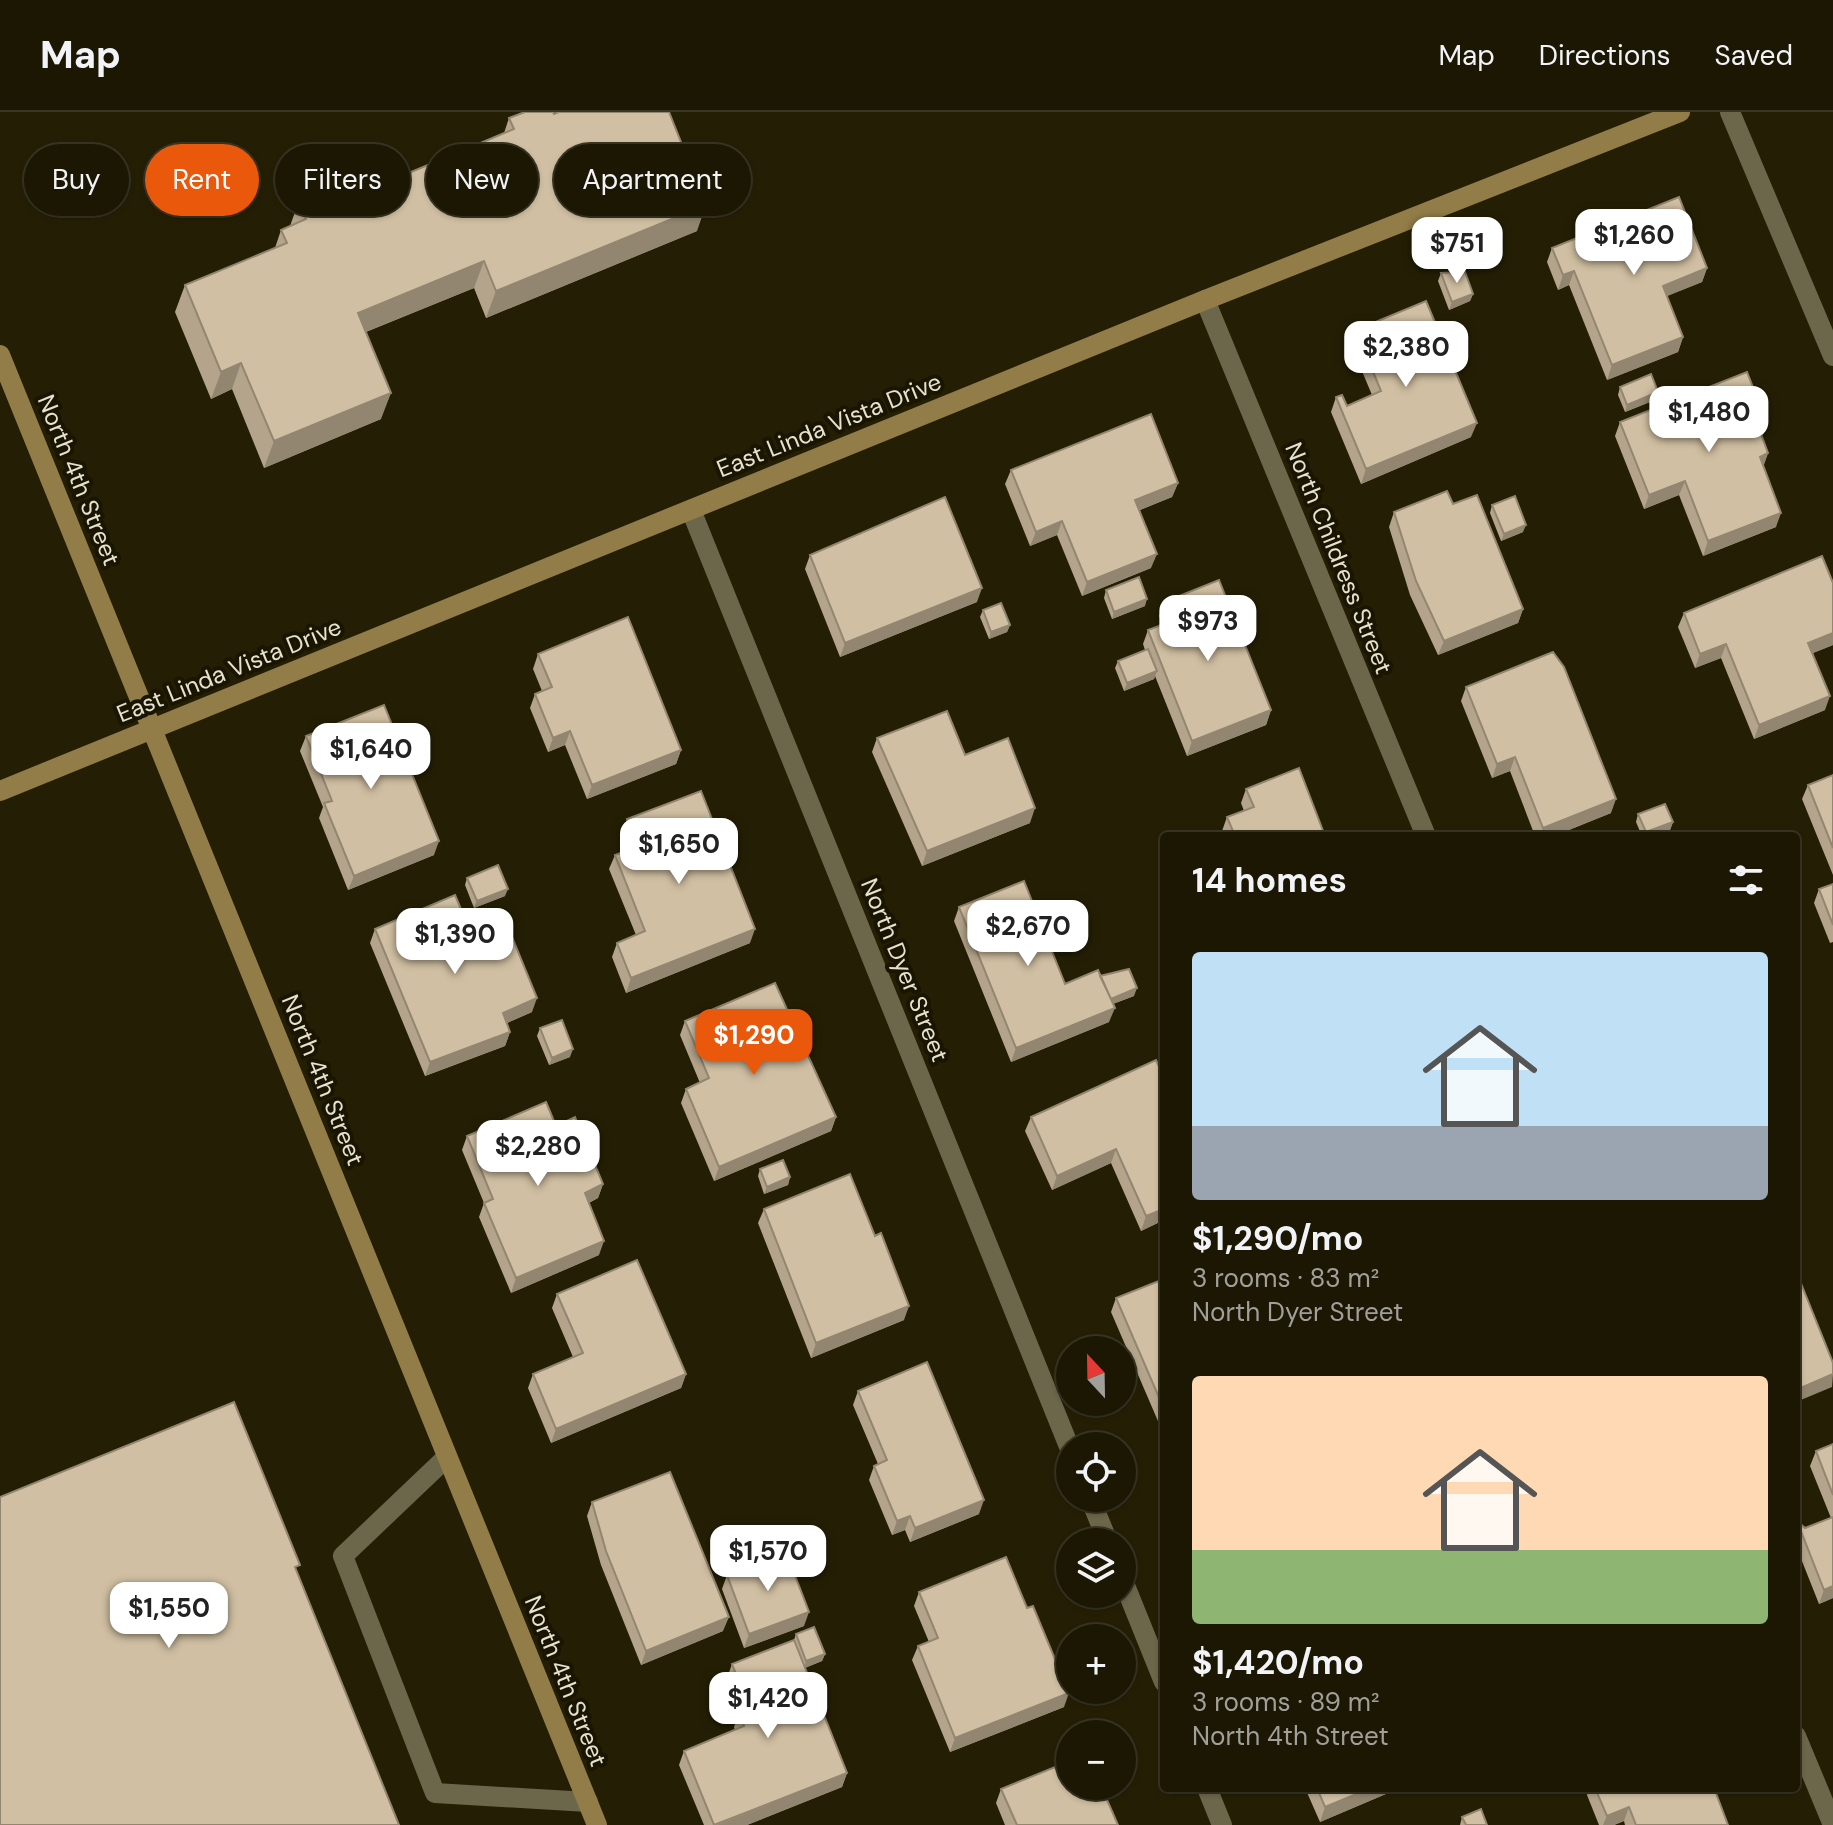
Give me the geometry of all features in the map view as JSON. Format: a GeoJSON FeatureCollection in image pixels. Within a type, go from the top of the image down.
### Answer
{"type":"FeatureCollection","features":[{"type":"Feature","properties":{"kind":"street","name":"East Linda Vista Drive"},"geometry":{"type":"LineString","coordinates":[[0,791],[1205,300],[1680,112]]}},
{"type":"Feature","properties":{"kind":"street"},"geometry":{"type":"LineString","coordinates":[[1730,112],[1833,356]]}},
{"type":"Feature","properties":{"kind":"street","name":"North Childress Street"},"geometry":{"type":"LineString","coordinates":[[1205,300],[1424,832]]}},
{"type":"Feature","properties":{"kind":"street","name":"North 4th Street"},"geometry":{"type":"LineString","coordinates":[[0,355],[597,1825]]}},
{"type":"Feature","properties":{"kind":"street","name":"North Dyer Street"},"geometry":{"type":"LineString","coordinates":[[691,510],[1063,1432]]}},
{"type":"Feature","properties":{"kind":"street"},"geometry":{"type":"LineString","coordinates":[[447,1457],[343,1556],[435,1793],[588,1802]]}},
{"type":"Feature","properties":{"kind":"street"},"geometry":{"type":"LineString","coordinates":[[1134,1608],[1160,1672]]}},
{"type":"Feature","properties":{"kind":"street"},"geometry":{"type":"LineString","coordinates":[[1800,1746],[1833,1825]]}},
{"type":"Feature","properties":{"kind":"street"},"geometry":{"type":"LineString","coordinates":[[1209,1792],[1222,1825]]}},
{"type":"Feature","properties":{"kind":"building"},"geometry":{"type":"Polygon","coordinates":[[[525,112],[669,112],[682,144],[554,144],[554,216],[679,216],[496,291],[484,261],[358,313],[391,393],[274,441],[241,363],[221,372],[185,285],[287,243],[281,230],[306,219],[305,216],[410,216],[410,173],[426,166],[426,216],[538,216],[538,144],[478,144],[514,129],[509,118],[525,112]]]}},
{"type":"Feature","properties":{"kind":"building"},"geometry":{"type":"Polygon","coordinates":[[[1679,197],[1707,268],[1663,286],[1683,337],[1612,365],[1574,271],[1563,275],[1552,248],[1679,197]]]}},
{"type":"Feature","properties":{"kind":"building"},"geometry":{"type":"Polygon","coordinates":[[[1465,272],[1473,294],[1452,302],[1441,273],[1465,272]]]}},
{"type":"Feature","properties":{"kind":"building"},"geometry":{"type":"Polygon","coordinates":[[[1426,301],[1477,423],[1366,469],[1336,397],[1342,395],[1347,406],[1381,391],[1356,330],[1426,301]]]}},
{"type":"Feature","properties":{"kind":"building"},"geometry":{"type":"Polygon","coordinates":[[[1747,372],[1767,423],[1758,426],[1768,453],[1760,457],[1781,513],[1708,541],[1685,481],[1649,495],[1620,422],[1747,372]]]}},
{"type":"Feature","properties":{"kind":"building"},"geometry":{"type":"Polygon","coordinates":[[[1651,374],[1658,392],[1627,405],[1620,387],[1651,374]]]}},
{"type":"Feature","properties":{"kind":"building"},"geometry":{"type":"Polygon","coordinates":[[[1151,414],[1178,483],[1135,500],[1157,554],[1087,582],[1062,521],[1036,532],[1011,470],[1151,414]]]}},
{"type":"Feature","properties":{"kind":"building"},"geometry":{"type":"Polygon","coordinates":[[[1447,491],[1453,504],[1477,495],[1523,609],[1444,641],[1416,581],[1394,512],[1447,491]]]}},
{"type":"Feature","properties":{"kind":"building"},"geometry":{"type":"Polygon","coordinates":[[[1515,496],[1526,525],[1504,534],[1492,505],[1515,496]]]}},
{"type":"Feature","properties":{"kind":"building"},"geometry":{"type":"Polygon","coordinates":[[[945,497],[982,588],[845,643],[810,555],[945,497]]]}},
{"type":"Feature","properties":{"kind":"building"},"geometry":{"type":"Polygon","coordinates":[[[1822,556],[1833,583],[1833,633],[1808,643],[1830,696],[1759,725],[1726,644],[1700,654],[1684,613],[1822,556]]]}},
{"type":"Feature","properties":{"kind":"building"},"geometry":{"type":"Polygon","coordinates":[[[1139,577],[1147,599],[1114,612],[1106,590],[1139,577]]]}},
{"type":"Feature","properties":{"kind":"building"},"geometry":{"type":"Polygon","coordinates":[[[1219,580],[1271,710],[1192,741],[1148,630],[1172,621],[1164,602],[1219,580]]]}},
{"type":"Feature","properties":{"kind":"building"},"geometry":{"type":"Polygon","coordinates":[[[1001,603],[1010,625],[991,632],[983,610],[1001,603]]]}},
{"type":"Feature","properties":{"kind":"building"},"geometry":{"type":"Polygon","coordinates":[[[628,617],[681,750],[592,785],[570,731],[553,738],[535,694],[552,687],[538,654],[628,617]]]}},
{"type":"Feature","properties":{"kind":"building"},"geometry":{"type":"Polygon","coordinates":[[[1148,649],[1157,671],[1127,683],[1118,661],[1148,649]]]}},
{"type":"Feature","properties":{"kind":"building"},"geometry":{"type":"Polygon","coordinates":[[[1553,652],[1564,667],[1616,799],[1543,828],[1515,757],[1497,764],[1466,687],[1553,652]]]}},
{"type":"Feature","properties":{"kind":"building"},"geometry":{"type":"Polygon","coordinates":[[[384,705],[439,841],[354,876],[324,803],[332,801],[306,736],[384,705]]]}},
{"type":"Feature","properties":{"kind":"building"},"geometry":{"type":"Polygon","coordinates":[[[947,711],[965,755],[1008,738],[1035,808],[927,851],[877,738],[947,711]]]}},
{"type":"Feature","properties":{"kind":"building"},"geometry":{"type":"Polygon","coordinates":[[[1299,768],[1323,832],[1233,832],[1227,817],[1254,807],[1246,789],[1299,768]]]}},
{"type":"Feature","properties":{"kind":"building"},"geometry":{"type":"Polygon","coordinates":[[[1833,775],[1833,848],[1808,785],[1833,775]]]}},
{"type":"Feature","properties":{"kind":"building"},"geometry":{"type":"Polygon","coordinates":[[[701,791],[755,929],[631,978],[617,943],[645,931],[615,855],[638,846],[627,819],[701,791]]]}},
{"type":"Feature","properties":{"kind":"building"},"geometry":{"type":"Polygon","coordinates":[[[1665,804],[1673,822],[1646,832],[1638,814],[1665,804]]]}},
{"type":"Feature","properties":{"kind":"building"},"geometry":{"type":"Polygon","coordinates":[[[498,865],[508,889],[477,901],[467,878],[498,865]]]}},
{"type":"Feature","properties":{"kind":"building"},"geometry":{"type":"Polygon","coordinates":[[[1024,881],[1065,984],[1098,970],[1115,1008],[1016,1048],[959,907],[1024,881]]]}},
{"type":"Feature","properties":{"kind":"building"},"geometry":{"type":"Polygon","coordinates":[[[1833,884],[1833,925],[1819,889],[1833,884]]]}},
{"type":"Feature","properties":{"kind":"building"},"geometry":{"type":"Polygon","coordinates":[[[455,895],[469,928],[503,915],[537,998],[503,1013],[510,1032],[430,1062],[375,929],[455,895]]]}},
{"type":"Feature","properties":{"kind":"building"},"geometry":{"type":"Polygon","coordinates":[[[1129,969],[1137,988],[1111,999],[1100,976],[1129,969]]]}},
{"type":"Feature","properties":{"kind":"building"},"geometry":{"type":"Polygon","coordinates":[[[775,983],[836,1117],[719,1167],[686,1089],[709,1078],[685,1021],[775,983]]]}},
{"type":"Feature","properties":{"kind":"building"},"geometry":{"type":"Polygon","coordinates":[[[562,1020],[573,1049],[552,1058],[540,1028],[562,1020]]]}},
{"type":"Feature","properties":{"kind":"building"},"geometry":{"type":"Polygon","coordinates":[[[1156,1060],[1160,1069],[1160,1211],[1146,1216],[1116,1149],[1057,1176],[1031,1117],[1156,1060]]]}},
{"type":"Feature","properties":{"kind":"building"},"geometry":{"type":"Polygon","coordinates":[[[546,1102],[556,1126],[575,1117],[603,1184],[585,1193],[604,1241],[516,1278],[484,1203],[493,1199],[467,1136],[546,1102]]]}},
{"type":"Feature","properties":{"kind":"building"},"geometry":{"type":"Polygon","coordinates":[[[783,1160],[790,1177],[767,1187],[760,1169],[783,1160]]]}},
{"type":"Feature","properties":{"kind":"building"},"geometry":{"type":"Polygon","coordinates":[[[850,1174],[875,1236],[881,1233],[909,1306],[816,1343],[764,1209],[850,1174]]]}},
{"type":"Feature","properties":{"kind":"building"},"geometry":{"type":"Polygon","coordinates":[[[637,1260],[686,1374],[556,1429],[533,1374],[583,1353],[557,1294],[637,1260]]]}},
{"type":"Feature","properties":{"kind":"building"},"geometry":{"type":"Polygon","coordinates":[[[1160,1281],[1160,1400],[1136,1344],[1136,1336],[1132,1336],[1116,1298],[1160,1281]]]}},
{"type":"Feature","properties":{"kind":"building"},"geometry":{"type":"Polygon","coordinates":[[[1800,1281],[1833,1363],[1833,1374],[1800,1388],[1800,1281]]]}},
{"type":"Feature","properties":{"kind":"building"},"geometry":{"type":"Polygon","coordinates":[[[927,1362],[984,1500],[915,1528],[910,1516],[897,1521],[874,1466],[887,1460],[858,1391],[927,1362]]]}},
{"type":"Feature","properties":{"kind":"building"},"geometry":{"type":"Polygon","coordinates":[[[234,1402],[300,1565],[295,1567],[399,1825],[0,1825],[0,1497],[234,1402]]]}},
{"type":"Feature","properties":{"kind":"building"},"geometry":{"type":"Polygon","coordinates":[[[1833,1444],[1833,1495],[1816,1451],[1833,1444]]]}},
{"type":"Feature","properties":{"kind":"building"},"geometry":{"type":"Polygon","coordinates":[[[670,1472],[729,1617],[646,1651],[606,1551],[592,1502],[670,1472]]]}},
{"type":"Feature","properties":{"kind":"building"},"geometry":{"type":"Polygon","coordinates":[[[1833,1517],[1833,1586],[1824,1590],[1800,1524],[1805,1528],[1833,1517]]]}},
{"type":"Feature","properties":{"kind":"building"},"geometry":{"type":"Polygon","coordinates":[[[786,1552],[809,1612],[749,1634],[727,1575],[786,1552]]]}},
{"type":"Feature","properties":{"kind":"building"},"geometry":{"type":"Polygon","coordinates":[[[1006,1557],[1027,1608],[1033,1606],[1056,1662],[1056,1698],[955,1738],[918,1646],[938,1638],[919,1592],[1006,1557]]]}},
{"type":"Feature","properties":{"kind":"building"},"geometry":{"type":"Polygon","coordinates":[[[814,1627],[825,1654],[806,1661],[796,1634],[814,1627]]]}},
{"type":"Feature","properties":{"kind":"building"},"geometry":{"type":"Polygon","coordinates":[[[794,1640],[847,1773],[714,1825],[684,1751],[744,1726],[739,1713],[750,1709],[732,1664],[794,1640]]]}},
{"type":"Feature","properties":{"kind":"building"},"geometry":{"type":"Polygon","coordinates":[[[1056,1767],[1056,1800],[1107,1800],[1118,1825],[1017,1825],[1001,1789],[1056,1767]]]}},
{"type":"Feature","properties":{"kind":"building"},"geometry":{"type":"Polygon","coordinates":[[[1319,1792],[1361,1792],[1325,1807],[1319,1792]]]}},
{"type":"Feature","properties":{"kind":"building"},"geometry":{"type":"Polygon","coordinates":[[[1597,1792],[1716,1792],[1728,1825],[1636,1825],[1629,1807],[1607,1816],[1597,1792]]]}},
{"type":"Feature","properties":{"kind":"building"},"geometry":{"type":"Polygon","coordinates":[[[1481,1809],[1487,1825],[1466,1825],[1462,1817],[1481,1809]]]}}]}
